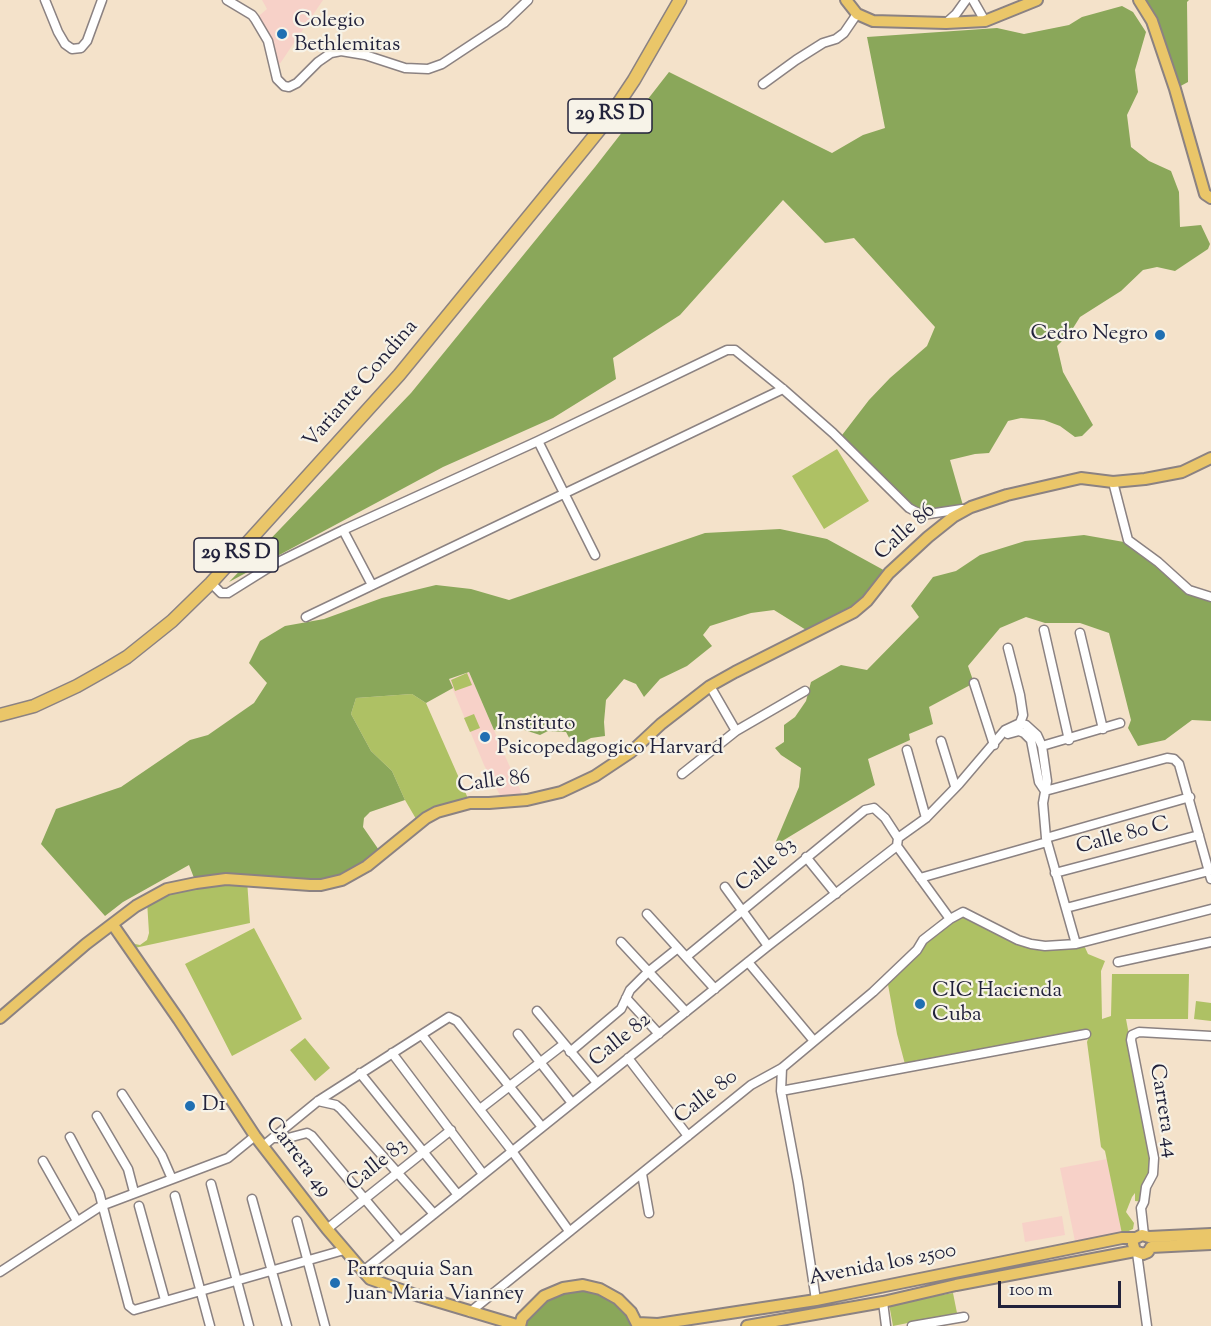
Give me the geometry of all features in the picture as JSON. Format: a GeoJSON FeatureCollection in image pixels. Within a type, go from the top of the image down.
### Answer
{"type":"FeatureCollection","features":[{"type":"Feature","properties":{"kind":"highway","name":"Variante Condina"},"geometry":{"type":"LineString","coordinates":[[0,715],[34,706],[107,669],[172,621],[212,583],[304,478],[377,401],[608,119],[650,54],[680,0]]}},
{"type":"Feature","properties":{"kind":"main road"},"geometry":{"type":"LineString","coordinates":[[846,0],[857,14],[873,21],[946,23],[986,21],[1037,0]]}},
{"type":"Feature","properties":{"kind":"main road"},"geometry":{"type":"LineString","coordinates":[[1139,0],[1152,21],[1175,89],[1205,194],[1211,198]]}},
{"type":"Feature","properties":{"kind":"main road","name":"Calle 86"},"geometry":{"type":"LineString","coordinates":[[0,1018],[67,959],[136,906],[154,895],[180,886],[226,879],[305,885],[321,885],[342,880],[367,866],[437,812],[470,803],[527,800],[561,792],[595,776],[631,752],[661,724],[710,686],[854,612],[867,601],[889,573],[928,537],[953,517],[971,507],[1007,495],[1068,480],[1081,478],[1113,482],[1182,472],[1211,458]]}},
{"type":"Feature","properties":{"kind":"main road","name":"Carrera 49"},"geometry":{"type":"LineString","coordinates":[[113,925],[255,1136],[327,1229],[370,1279],[520,1326]]}},
{"type":"Feature","properties":{"kind":"main road","name":"Avenida los 2500"},"geometry":{"type":"LineString","coordinates":[[638,1324],[658,1324],[816,1300],[1122,1238],[1211,1234]]}},
{"type":"Feature","properties":{"kind":"main road"},"geometry":{"type":"LineString","coordinates":[[1136,1252],[1133,1244],[1144,1237]]}},
{"type":"Feature","properties":{"kind":"main road","name":"Avenida los 2500"},"geometry":{"type":"LineString","coordinates":[[1144,1237],[1211,1244]]}},
{"type":"Feature","properties":{"kind":"main road","name":"Avenida los 2500"},"geometry":{"type":"LineString","coordinates":[[747,1326],[883,1302],[956,1285],[1136,1252],[1146,1253],[1144,1237]]}},
{"type":"Feature","properties":{"kind":"main road"},"geometry":{"type":"LineString","coordinates":[[520,1326],[522,1318],[544,1296],[563,1288],[583,1286],[600,1289],[618,1299],[631,1312],[638,1324]]}},
{"type":"Feature","properties":{"kind":"street"},"geometry":{"type":"LineString","coordinates":[[45,0],[61,38],[72,49],[81,48],[87,41],[102,0]]}},
{"type":"Feature","properties":{"kind":"street"},"geometry":{"type":"LineString","coordinates":[[227,0],[255,19],[268,40],[277,79],[284,86],[289,87],[297,83],[318,62],[331,53],[341,51],[365,55],[405,68],[421,70],[435,66],[453,57],[504,23],[528,0]]}},
{"type":"Feature","properties":{"kind":"street"},"geometry":{"type":"LineString","coordinates":[[946,23],[966,0]]}},
{"type":"Feature","properties":{"kind":"street"},"geometry":{"type":"LineString","coordinates":[[973,0],[986,21]]}},
{"type":"Feature","properties":{"kind":"street"},"geometry":{"type":"LineString","coordinates":[[764,84],[796,60],[844,33],[857,14]]}},
{"type":"Feature","properties":{"kind":"street"},"geometry":{"type":"LineString","coordinates":[[212,583],[221,593],[228,593],[276,563],[343,530],[538,441],[727,350],[735,350],[783,389],[909,508],[922,515],[933,515],[971,507]]}},
{"type":"Feature","properties":{"kind":"street"},"geometry":{"type":"LineString","coordinates":[[306,617],[783,389]]}},
{"type":"Feature","properties":{"kind":"street"},"geometry":{"type":"LineString","coordinates":[[538,441],[595,555]]}},
{"type":"Feature","properties":{"kind":"street"},"geometry":{"type":"LineString","coordinates":[[1113,482],[1128,540],[1158,562],[1189,590],[1211,597]]}},
{"type":"Feature","properties":{"kind":"street"},"geometry":{"type":"LineString","coordinates":[[343,530],[372,585]]}},
{"type":"Feature","properties":{"kind":"street"},"geometry":{"type":"LineString","coordinates":[[1044,630],[1069,740]]}},
{"type":"Feature","properties":{"kind":"street"},"geometry":{"type":"LineString","coordinates":[[1080,633],[1103,729]]}},
{"type":"Feature","properties":{"kind":"street"},"geometry":{"type":"LineString","coordinates":[[1008,648],[1020,695],[1023,715],[1020,723],[1037,735],[1042,746],[1047,781],[1043,803],[1047,840],[1076,944],[1211,909]]}},
{"type":"Feature","properties":{"kind":"street"},"geometry":{"type":"LineString","coordinates":[[974,683],[995,743],[1013,732],[1027,736],[1033,748],[1039,782],[1046,791]]}},
{"type":"Feature","properties":{"kind":"street"},"geometry":{"type":"LineString","coordinates":[[710,686],[736,731]]}},
{"type":"Feature","properties":{"kind":"street"},"geometry":{"type":"LineString","coordinates":[[682,774],[736,731],[805,691]]}},
{"type":"Feature","properties":{"kind":"street","name":"Calle 82"},"geometry":{"type":"LineString","coordinates":[[363,1271],[542,1126],[836,894],[926,818],[959,784],[1005,730],[1020,723]]}},
{"type":"Feature","properties":{"kind":"street"},"geometry":{"type":"LineString","coordinates":[[1042,746],[1069,740],[1120,723]]}},
{"type":"Feature","properties":{"kind":"street"},"geometry":{"type":"LineString","coordinates":[[941,741],[955,786]]}},
{"type":"Feature","properties":{"kind":"street"},"geometry":{"type":"LineString","coordinates":[[907,750],[926,818]]}},
{"type":"Feature","properties":{"kind":"street"},"geometry":{"type":"LineString","coordinates":[[1046,791],[1167,758],[1174,759],[1179,764],[1199,835],[1208,852],[1210,875],[1066,908]]}},
{"type":"Feature","properties":{"kind":"street"},"geometry":{"type":"LineString","coordinates":[[920,879],[1190,797]]}},
{"type":"Feature","properties":{"kind":"street","name":"Calle 83"},"geometry":{"type":"LineString","coordinates":[[686,957],[806,856],[865,810],[874,807],[885,818],[897,842]]}},
{"type":"Feature","properties":{"kind":"street","name":"Calle 80 C"},"geometry":{"type":"LineString","coordinates":[[1055,873],[1199,835]]}},
{"type":"Feature","properties":{"kind":"street"},"geometry":{"type":"LineString","coordinates":[[897,842],[920,879],[950,919]]}},
{"type":"Feature","properties":{"kind":"street"},"geometry":{"type":"LineString","coordinates":[[806,856],[836,894]]}},
{"type":"Feature","properties":{"kind":"street"},"geometry":{"type":"LineString","coordinates":[[725,887],[768,946]]}},
{"type":"Feature","properties":{"kind":"street","name":"Calle 80"},"geometry":{"type":"LineString","coordinates":[[470,1312],[751,1085],[782,1068],[873,992],[917,950],[923,940],[950,919],[963,912],[1003,934],[1031,944],[1045,946],[1076,944]]}},
{"type":"Feature","properties":{"kind":"street"},"geometry":{"type":"LineString","coordinates":[[647,914],[715,989]]}},
{"type":"Feature","properties":{"kind":"street"},"geometry":{"type":"LineString","coordinates":[[621,942],[686,1012]]}},
{"type":"Feature","properties":{"kind":"street"},"geometry":{"type":"LineString","coordinates":[[1118,962],[1211,942]]}},
{"type":"Feature","properties":{"kind":"street"},"geometry":{"type":"LineString","coordinates":[[570,1052],[621,1009],[630,990],[678,948]]}},
{"type":"Feature","properties":{"kind":"street"},"geometry":{"type":"LineString","coordinates":[[748,962],[814,1041]]}},
{"type":"Feature","properties":{"kind":"street"},"geometry":{"type":"LineString","coordinates":[[626,998],[658,1034]]}},
{"type":"Feature","properties":{"kind":"street"},"geometry":{"type":"LineString","coordinates":[[537,1011],[597,1083]]}},
{"type":"Feature","properties":{"kind":"street"},"geometry":{"type":"LineString","coordinates":[[263,1146],[318,1101],[448,1017],[457,1021],[542,1126]]}},
{"type":"Feature","properties":{"kind":"street","name":"Carrera 44"},"geometry":{"type":"LineString","coordinates":[[1144,1237],[1141,1208],[1146,1186],[1153,1174],[1154,1158],[1131,1040],[1132,1035],[1139,1032],[1211,1036]]}},
{"type":"Feature","properties":{"kind":"street"},"geometry":{"type":"LineString","coordinates":[[518,1034],[572,1103]]}},
{"type":"Feature","properties":{"kind":"street"},"geometry":{"type":"LineString","coordinates":[[781,1091],[1086,1034]]}},
{"type":"Feature","properties":{"kind":"street"},"geometry":{"type":"LineString","coordinates":[[422,1035],[512,1151],[569,1231]]}},
{"type":"Feature","properties":{"kind":"street"},"geometry":{"type":"LineString","coordinates":[[480,1109],[564,1044]]}},
{"type":"Feature","properties":{"kind":"street"},"geometry":{"type":"LineString","coordinates":[[392,1053],[483,1174]]}},
{"type":"Feature","properties":{"kind":"street"},"geometry":{"type":"LineString","coordinates":[[628,1058],[688,1136]]}},
{"type":"Feature","properties":{"kind":"street"},"geometry":{"type":"LineString","coordinates":[[782,1068],[781,1091],[816,1300]]}},
{"type":"Feature","properties":{"kind":"street"},"geometry":{"type":"LineString","coordinates":[[360,1073],[458,1195]]}},
{"type":"Feature","properties":{"kind":"street"},"geometry":{"type":"LineString","coordinates":[[122,1094],[162,1156],[172,1179]]}},
{"type":"Feature","properties":{"kind":"street"},"geometry":{"type":"LineString","coordinates":[[318,1101],[336,1105],[434,1214]]}},
{"type":"Feature","properties":{"kind":"street"},"geometry":{"type":"LineString","coordinates":[[97,1116],[128,1169],[134,1192]]}},
{"type":"Feature","properties":{"kind":"street","name":"Calle 83"},"geometry":{"type":"LineString","coordinates":[[327,1229],[451,1130]]}},
{"type":"Feature","properties":{"kind":"street"},"geometry":{"type":"LineString","coordinates":[[273,1138],[288,1138],[307,1133],[312,1136],[400,1241]]}},
{"type":"Feature","properties":{"kind":"street"},"geometry":{"type":"LineString","coordinates":[[0,1272],[101,1206],[228,1158],[255,1136]]}},
{"type":"Feature","properties":{"kind":"street"},"geometry":{"type":"LineString","coordinates":[[70,1137],[99,1192],[129,1306],[134,1310],[344,1250]]}},
{"type":"Feature","properties":{"kind":"street"},"geometry":{"type":"LineString","coordinates":[[43,1161],[77,1221]]}},
{"type":"Feature","properties":{"kind":"street"},"geometry":{"type":"LineString","coordinates":[[642,1174],[649,1213]]}},
{"type":"Feature","properties":{"kind":"street"},"geometry":{"type":"LineString","coordinates":[[211,1184],[249,1326]]}},
{"type":"Feature","properties":{"kind":"street"},"geometry":{"type":"LineString","coordinates":[[175,1196],[210,1326]]}},
{"type":"Feature","properties":{"kind":"street"},"geometry":{"type":"LineString","coordinates":[[252,1199],[287,1326]]}},
{"type":"Feature","properties":{"kind":"street"},"geometry":{"type":"LineString","coordinates":[[139,1206],[165,1300]]}},
{"type":"Feature","properties":{"kind":"street"},"geometry":{"type":"LineString","coordinates":[[297,1221],[325,1326]]}},
{"type":"Feature","properties":{"kind":"street"},"geometry":{"type":"LineString","coordinates":[[1136,1252],[1148,1326]]}},
{"type":"Feature","properties":{"kind":"street"},"geometry":{"type":"LineString","coordinates":[[883,1302],[886,1326]]}},
{"type":"Feature","properties":{"kind":"street"},"geometry":{"type":"LineString","coordinates":[[912,1326],[964,1317]]}},
{"type":"Feature","properties":{"kind":"shaded area","name":"Colegio Bethlemitas"},"geometry":{"type":"Polygon","coordinates":[[[262,0],[323,0],[275,71],[255,19],[267,9],[262,0]]]}},
{"type":"Feature","properties":{"kind":"shaded area","name":"Instituto Psicopedagogico Harvard"},"geometry":{"type":"Polygon","coordinates":[[[469,672],[524,798],[501,797],[484,765],[449,680],[469,672]]]}},
{"type":"Feature","properties":{"kind":"shaded area"},"geometry":{"type":"Polygon","coordinates":[[[1107,1159],[1122,1234],[1076,1246],[1060,1168],[1107,1159]]]}},
{"type":"Feature","properties":{"kind":"shaded area"},"geometry":{"type":"Polygon","coordinates":[[[1062,1216],[1065,1235],[1025,1242],[1022,1223],[1062,1216]]]}},
{"type":"Feature","properties":{"kind":"green space"},"geometry":{"type":"Polygon","coordinates":[[[1136,0],[1189,0],[1187,2],[1188,82],[1175,89],[1163,45],[1136,0]]]}},
{"type":"Feature","properties":{"kind":"green space"},"geometry":{"type":"Polygon","coordinates":[[[1122,6],[1133,12],[1146,32],[1135,70],[1138,92],[1127,115],[1131,147],[1149,161],[1171,171],[1179,192],[1180,227],[1201,225],[1210,244],[1208,249],[1175,271],[1157,267],[1143,270],[1121,291],[1080,317],[1070,333],[1057,346],[1063,372],[1093,425],[1082,436],[1075,437],[1060,426],[1044,420],[1021,418],[1008,421],[989,453],[950,460],[964,509],[918,513],[839,439],[869,400],[927,346],[935,327],[854,238],[825,243],[783,200],[680,315],[613,358],[616,379],[553,418],[443,467],[229,582],[411,393],[595,167],[669,72],[832,153],[863,135],[885,128],[867,37],[997,28],[1024,34],[1069,25],[1082,17],[1122,6]]]}},
{"type":"Feature","properties":{"kind":"green space"},"geometry":{"type":"Polygon","coordinates":[[[837,449],[869,501],[824,529],[792,476],[837,449]]]}},
{"type":"Feature","properties":{"kind":"green space"},"geometry":{"type":"Polygon","coordinates":[[[780,529],[827,539],[889,573],[872,594],[811,633],[774,610],[751,613],[710,626],[703,635],[712,646],[687,666],[660,679],[644,697],[636,684],[624,679],[606,700],[605,736],[591,738],[574,747],[566,732],[548,731],[540,735],[509,725],[494,730],[469,672],[449,679],[453,688],[426,703],[412,694],[356,698],[351,714],[371,751],[392,771],[405,800],[370,812],[364,818],[363,827],[381,853],[334,882],[196,883],[189,865],[123,902],[105,916],[41,844],[56,809],[121,787],[190,740],[208,735],[254,703],[267,683],[249,663],[260,641],[285,626],[324,619],[382,598],[436,585],[471,589],[509,600],[705,533],[780,529]]]}},
{"type":"Feature","properties":{"kind":"green space"},"geometry":{"type":"Polygon","coordinates":[[[1084,535],[1124,542],[1158,562],[1189,590],[1211,599],[1211,721],[1192,720],[1165,740],[1138,746],[1128,728],[1131,720],[1109,633],[1080,623],[1045,623],[1026,617],[1000,628],[968,666],[974,683],[929,707],[933,724],[909,734],[910,740],[868,759],[875,785],[774,846],[799,787],[801,768],[781,755],[775,748],[784,742],[784,725],[795,717],[806,701],[811,682],[841,665],[867,670],[919,617],[911,606],[933,577],[956,571],[980,555],[1025,541],[1084,535]]]}},
{"type":"Feature","properties":{"kind":"green space"},"geometry":{"type":"Polygon","coordinates":[[[467,673],[472,685],[455,691],[451,680],[467,673]]]}},
{"type":"Feature","properties":{"kind":"green space"},"geometry":{"type":"Polygon","coordinates":[[[412,694],[426,703],[470,803],[419,824],[392,771],[371,751],[351,714],[356,698],[412,694]]]}},
{"type":"Feature","properties":{"kind":"green space"},"geometry":{"type":"Polygon","coordinates":[[[474,714],[480,728],[470,732],[464,718],[474,714]]]}},
{"type":"Feature","properties":{"kind":"green space"},"geometry":{"type":"Polygon","coordinates":[[[247,880],[250,923],[130,949],[126,942],[140,945],[147,940],[149,933],[147,901],[167,889],[247,880]]]}},
{"type":"Feature","properties":{"kind":"green space"},"geometry":{"type":"Polygon","coordinates":[[[963,912],[1025,947],[1031,944],[1082,941],[1088,954],[1105,961],[1101,971],[1102,1019],[1111,1016],[1112,974],[1189,974],[1188,1019],[1126,1019],[1150,1165],[1147,1179],[1142,1186],[1146,1187],[1144,1202],[1135,1201],[1135,1193],[1126,1212],[1134,1223],[1133,1229],[1122,1234],[1105,1151],[1101,1147],[1087,1042],[1089,1036],[1086,1029],[1086,1034],[906,1068],[887,979],[923,940],[963,912]]]}},
{"type":"Feature","properties":{"kind":"green space"},"geometry":{"type":"Polygon","coordinates":[[[254,928],[302,1019],[232,1056],[185,964],[254,928]]]}},
{"type":"Feature","properties":{"kind":"green space"},"geometry":{"type":"Polygon","coordinates":[[[1196,1001],[1211,1003],[1211,1021],[1194,1019],[1196,1001]]]}},
{"type":"Feature","properties":{"kind":"green space"},"geometry":{"type":"Polygon","coordinates":[[[305,1038],[330,1068],[315,1081],[290,1050],[305,1038]]]}},
{"type":"Feature","properties":{"kind":"green space"},"geometry":{"type":"Polygon","coordinates":[[[600,1289],[640,1326],[520,1326],[554,1290],[600,1289]]]}},
{"type":"Feature","properties":{"kind":"green space"},"geometry":{"type":"Polygon","coordinates":[[[953,1293],[957,1313],[893,1326],[889,1304],[953,1293]]]}},
{"type":"Feature","properties":{"kind":"place","name":"Colegio Bethlemitas"},"geometry":{"type":"Point","coordinates":[282,34]}},
{"type":"Feature","properties":{"kind":"place","name":"Cedro Negro"},"geometry":{"type":"Point","coordinates":[1160,335]}},
{"type":"Feature","properties":{"kind":"place","name":"Instituto Psicopedagogico Harvard"},"geometry":{"type":"Point","coordinates":[485,737]}},
{"type":"Feature","properties":{"kind":"place","name":"CIC Hacienda Cuba"},"geometry":{"type":"Point","coordinates":[920,1004]}},
{"type":"Feature","properties":{"kind":"place","name":"D1"},"geometry":{"type":"Point","coordinates":[190,1106]}},
{"type":"Feature","properties":{"kind":"place","name":"Parroquia San Juan Maria Vianney"},"geometry":{"type":"Point","coordinates":[335,1283]}}]}
